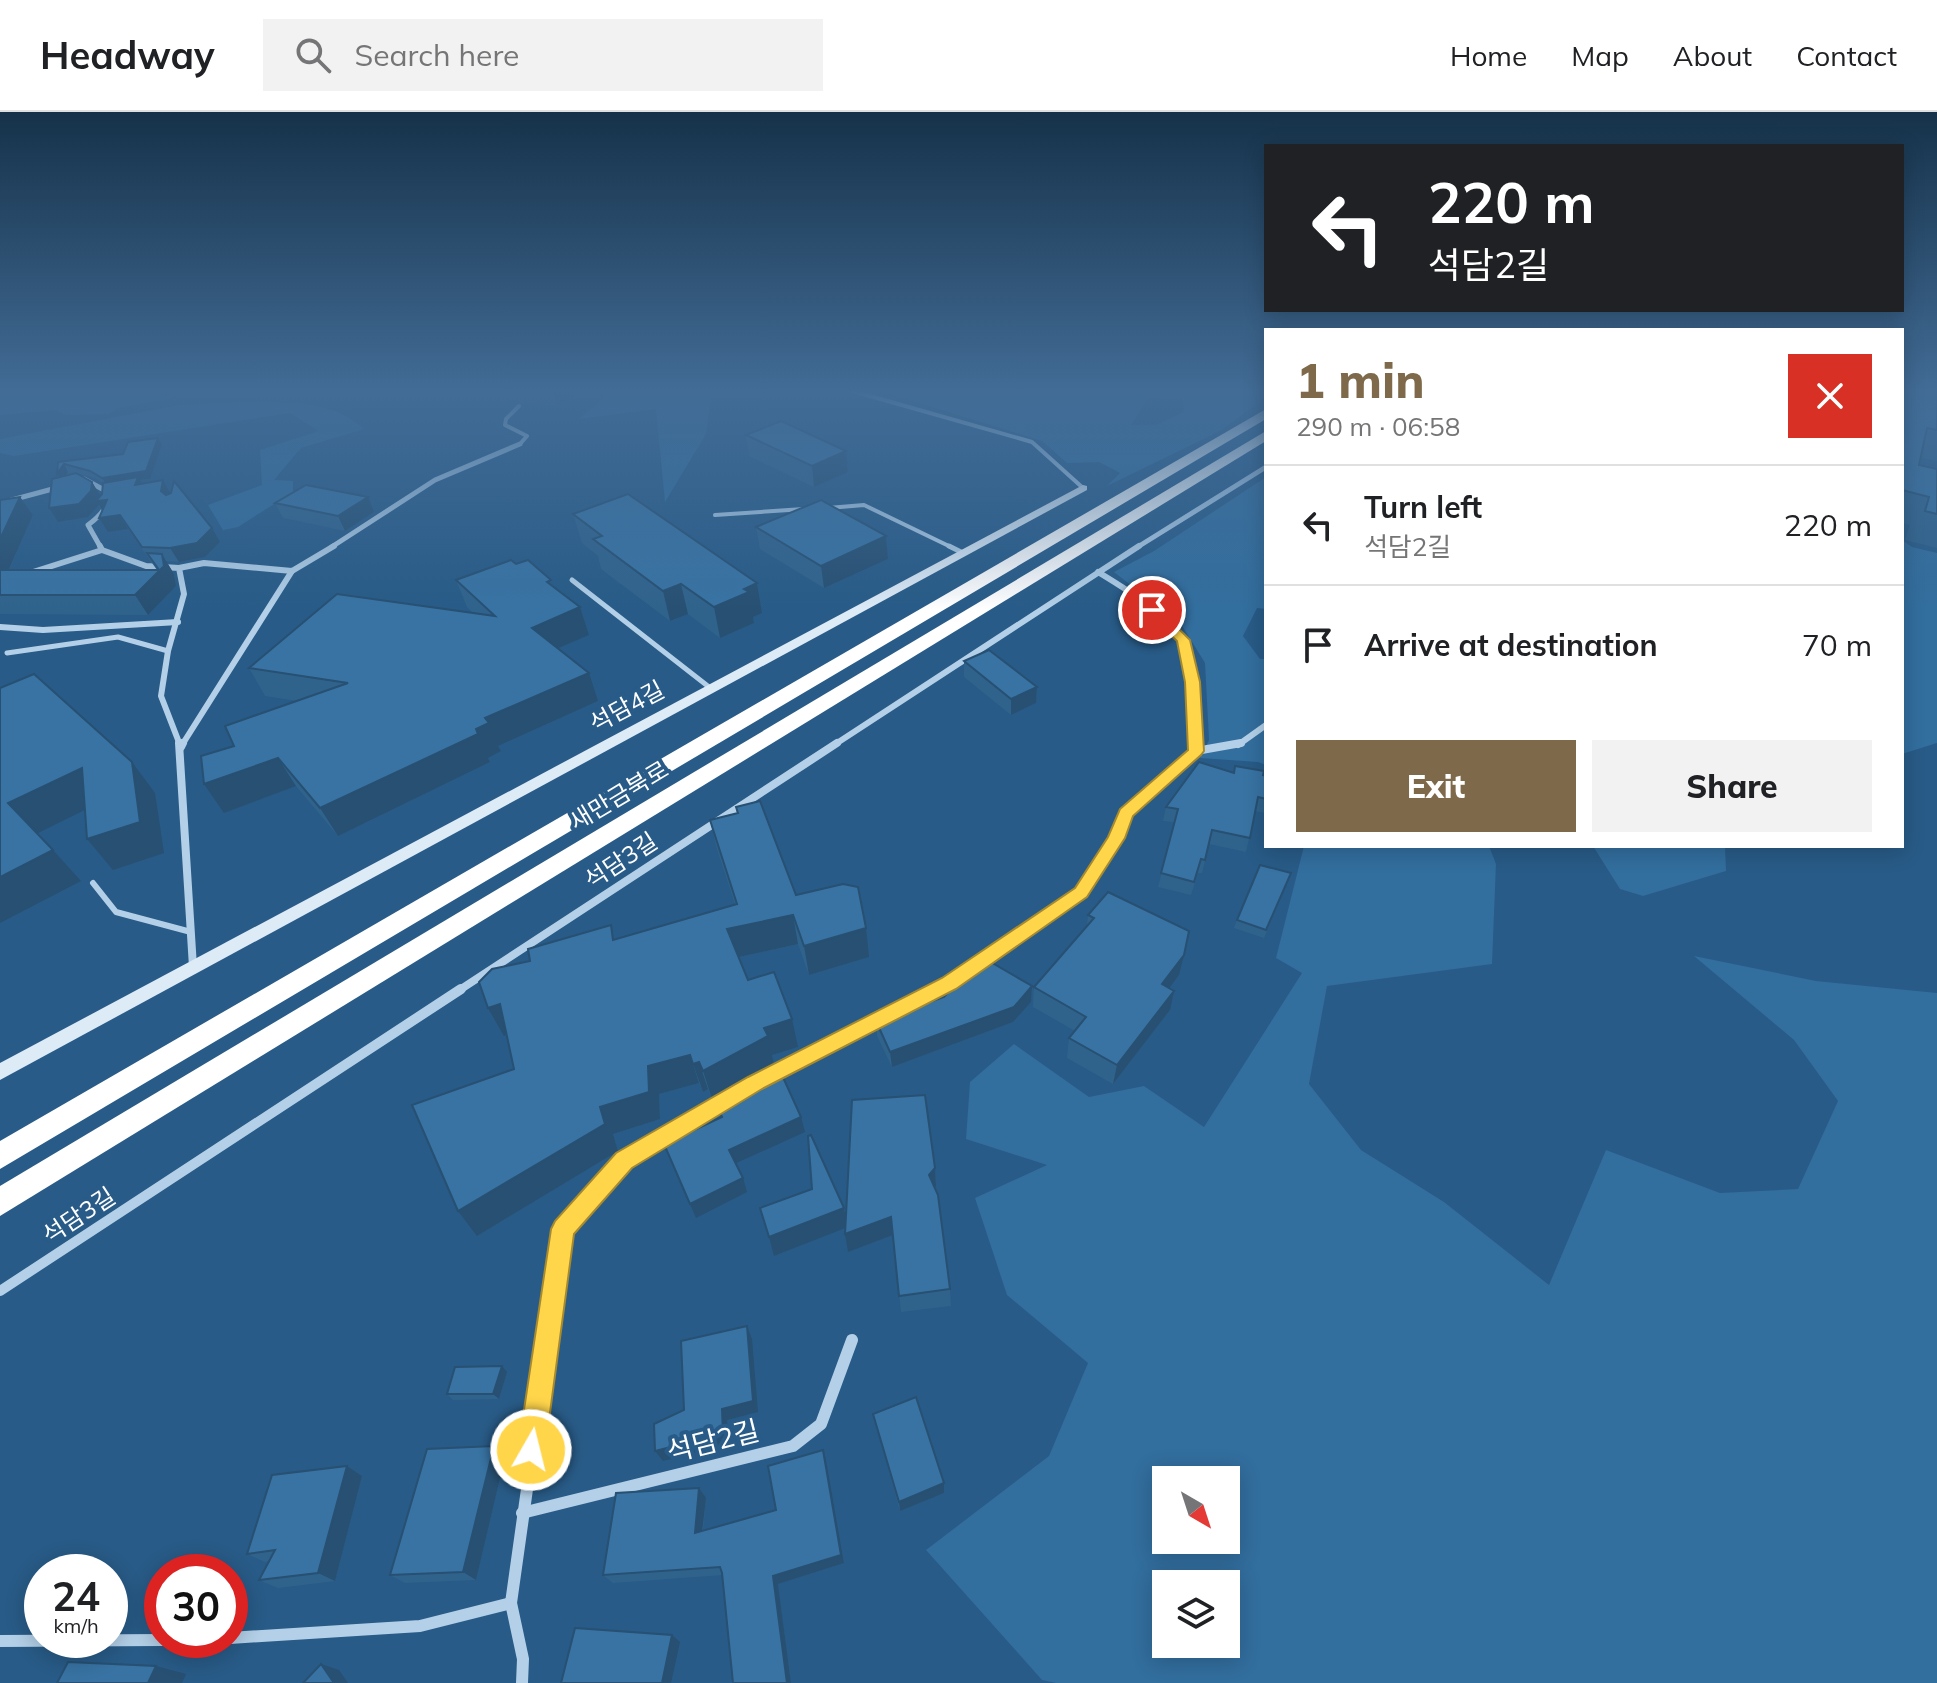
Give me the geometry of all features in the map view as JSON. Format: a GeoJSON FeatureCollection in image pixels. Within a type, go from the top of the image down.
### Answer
{"type":"FeatureCollection","features":[{"type":"Feature","properties":{"kind":"highway","name":"새만금북로"},"geometry":{"type":"LineString","coordinates":[[0,1156],[1180,463]]}},
{"type":"Feature","properties":{"kind":"highway","name":"새만금북로"},"geometry":{"type":"LineString","coordinates":[[0,1202],[1219,463]]}},
{"type":"Feature","properties":{"kind":"street"},"geometry":{"type":"LineString","coordinates":[[181,747],[292,571],[365,528],[435,480],[474,463]]}},
{"type":"Feature","properties":{"kind":"street","name":"석담3길"},"geometry":{"type":"LineString","coordinates":[[0,1291],[1098,572],[1264,468]]}},
{"type":"Feature","properties":{"kind":"street"},"geometry":{"type":"LineString","coordinates":[[78,478],[106,491],[109,497],[105,511],[88,525],[102,550]]}},
{"type":"Feature","properties":{"kind":"street"},"geometry":{"type":"LineString","coordinates":[[0,503],[88,480]]}},
{"type":"Feature","properties":{"kind":"street","name":"석담4길"},"geometry":{"type":"LineString","coordinates":[[0,1072],[1083,488]]}},
{"type":"Feature","properties":{"kind":"street"},"geometry":{"type":"LineString","coordinates":[[106,491],[118,489]]}},
{"type":"Feature","properties":{"kind":"street"},"geometry":{"type":"LineString","coordinates":[[20,578],[102,550],[146,566],[179,568],[204,563],[292,571]]}},
{"type":"Feature","properties":{"kind":"street"},"geometry":{"type":"LineString","coordinates":[[179,568],[184,594],[168,651],[161,696],[181,747],[193,967]]}},
{"type":"Feature","properties":{"kind":"street"},"geometry":{"type":"LineString","coordinates":[[1098,572],[1136,595],[1183,640],[1192,682],[1196,751]]}},
{"type":"Feature","properties":{"kind":"street"},"geometry":{"type":"LineString","coordinates":[[0,627],[43,630],[178,622]]}},
{"type":"Feature","properties":{"kind":"street"},"geometry":{"type":"LineString","coordinates":[[755,1083],[949,984],[1081,892],[1116,838],[1126,813],[1196,751],[1238,745],[1264,726]]}},
{"type":"Feature","properties":{"kind":"street"},"geometry":{"type":"LineString","coordinates":[[522,1683],[523,1659],[511,1603],[563,1229],[624,1160],[729,1099]]}},
{"type":"Feature","properties":{"kind":"street","name":"석담2길"},"geometry":{"type":"LineString","coordinates":[[522,1513],[793,1446],[821,1424],[852,1340]]}},
{"type":"Feature","properties":{"kind":"street"},"geometry":{"type":"LineString","coordinates":[[248,1637],[420,1626],[511,1603]]}},
{"type":"Feature","properties":{"kind":"street"},"geometry":{"type":"LineString","coordinates":[[0,1641],[144,1640]]}},
{"type":"Feature","properties":{"kind":"lane"},"geometry":{"type":"LineString","coordinates":[[1056,463],[1083,488]]}},
{"type":"Feature","properties":{"kind":"lane"},"geometry":{"type":"LineString","coordinates":[[819,508],[864,505],[961,552]]}},
{"type":"Feature","properties":{"kind":"lane"},"geometry":{"type":"LineString","coordinates":[[715,515],[804,509]]}},
{"type":"Feature","properties":{"kind":"lane"},"geometry":{"type":"LineString","coordinates":[[572,580],[709,687]]}},
{"type":"Feature","properties":{"kind":"lane"},"geometry":{"type":"LineString","coordinates":[[7,653],[118,637],[168,651]]}},
{"type":"Feature","properties":{"kind":"lane"},"geometry":{"type":"LineString","coordinates":[[93,883],[116,912],[191,932]]}},
{"type":"Feature","properties":{"kind":"shaded area"},"geometry":{"type":"Polygon","coordinates":[[[261,463],[288,463],[274,480],[293,481],[293,492],[238,527],[223,530],[208,505],[262,485],[261,463]]]}},
{"type":"Feature","properties":{"kind":"shaded area"},"geometry":{"type":"Polygon","coordinates":[[[661,463],[688,463],[665,502],[661,463]]]}},
{"type":"Feature","properties":{"kind":"shaded area"},"geometry":{"type":"Polygon","coordinates":[[[1102,463],[1154,463],[1107,486],[1120,473],[1102,463]]]}},
{"type":"Feature","properties":{"kind":"shaded area"},"geometry":{"type":"Polygon","coordinates":[[[1264,478],[1264,609],[1257,608],[1243,636],[1260,659],[1264,659],[1264,764],[1200,758],[1209,740],[1205,663],[1181,624],[1114,572],[1154,551],[1264,478]]]}},
{"type":"Feature","properties":{"kind":"shaded area"},"geometry":{"type":"Polygon","coordinates":[[[1904,541],[1912,547],[1937,553],[1937,743],[1904,753],[1904,541]]]}},
{"type":"Feature","properties":{"kind":"shaded area"},"geometry":{"type":"Polygon","coordinates":[[[1304,848],[1490,848],[1496,864],[1492,964],[1327,986],[1309,1084],[1361,1150],[1444,1202],[1549,1285],[1606,1150],[1720,1193],[1798,1189],[1838,1101],[1794,1040],[1694,956],[1816,981],[1937,993],[1937,1683],[1056,1683],[1042,1680],[926,1550],[1049,1456],[1088,1363],[1007,1295],[975,1198],[1047,1165],[966,1139],[970,1082],[1014,1044],[1089,1097],[1144,1086],[1204,1127],[1302,973],[1276,958],[1304,848]]]}},
{"type":"Feature","properties":{"kind":"shaded area"},"geometry":{"type":"Polygon","coordinates":[[[1594,848],[1725,848],[1726,871],[1643,896],[1620,889],[1594,848]]]}},
{"type":"Feature","properties":{"kind":"building"},"geometry":{"type":"Polygon","coordinates":[[[58,463],[149,463],[146,471],[102,478],[90,471],[64,464],[57,474],[58,463]]]}},
{"type":"Feature","properties":{"kind":"building"},"geometry":{"type":"Polygon","coordinates":[[[1904,463],[1919,463],[1937,469],[1937,514],[1925,511],[1929,497],[1904,491],[1904,463]]]}},
{"type":"Feature","properties":{"kind":"building"},"geometry":{"type":"Polygon","coordinates":[[[76,473],[92,482],[91,491],[79,504],[49,508],[52,479],[76,473]]]}},
{"type":"Feature","properties":{"kind":"building"},"geometry":{"type":"Polygon","coordinates":[[[138,477],[135,485],[163,480],[161,491],[166,495],[171,493],[174,481],[212,528],[197,543],[170,548],[142,547],[120,515],[99,518],[107,500],[96,501],[102,494],[103,483],[138,477]]]}},
{"type":"Feature","properties":{"kind":"building"},"geometry":{"type":"Polygon","coordinates":[[[306,485],[368,497],[338,516],[275,503],[306,485]]]}},
{"type":"Feature","properties":{"kind":"building"},"geometry":{"type":"Polygon","coordinates":[[[628,494],[757,583],[744,589],[749,592],[714,607],[681,584],[663,591],[593,539],[602,536],[573,514],[628,494]]]}},
{"type":"Feature","properties":{"kind":"building"},"geometry":{"type":"Polygon","coordinates":[[[20,497],[0,539],[0,500],[20,497]]]}},
{"type":"Feature","properties":{"kind":"building"},"geometry":{"type":"Polygon","coordinates":[[[821,500],[886,536],[821,566],[756,527],[821,500]]]}},
{"type":"Feature","properties":{"kind":"building"},"geometry":{"type":"Polygon","coordinates":[[[147,553],[162,554],[164,566],[135,595],[0,595],[0,570],[159,570],[147,553]]]}},
{"type":"Feature","properties":{"kind":"building"},"geometry":{"type":"Polygon","coordinates":[[[511,560],[516,564],[528,560],[551,580],[547,582],[580,607],[532,628],[589,673],[485,718],[489,723],[476,729],[478,734],[320,808],[278,758],[204,784],[201,756],[234,746],[225,726],[348,683],[249,668],[337,594],[495,616],[456,580],[511,560]]]}},
{"type":"Feature","properties":{"kind":"building"},"geometry":{"type":"Polygon","coordinates":[[[989,650],[1037,687],[1011,699],[964,661],[989,650]]]}},
{"type":"Feature","properties":{"kind":"building"},"geometry":{"type":"Polygon","coordinates":[[[34,674],[132,762],[140,822],[87,839],[82,768],[8,803],[53,850],[0,877],[0,688],[34,674]]]}},
{"type":"Feature","properties":{"kind":"building"},"geometry":{"type":"Polygon","coordinates":[[[1199,762],[1234,773],[1235,766],[1264,771],[1264,798],[1258,797],[1250,838],[1212,830],[1205,860],[1201,859],[1194,882],[1161,873],[1178,809],[1166,807],[1199,762]]]}},
{"type":"Feature","properties":{"kind":"building"},"geometry":{"type":"Polygon","coordinates":[[[760,801],[796,895],[843,884],[858,887],[866,928],[804,946],[793,915],[727,929],[748,980],[774,972],[792,1019],[764,1028],[768,1036],[703,1071],[699,1062],[693,1064],[690,1055],[648,1066],[649,1092],[600,1107],[605,1124],[458,1211],[412,1105],[514,1069],[500,1004],[488,1008],[479,982],[492,969],[530,961],[528,949],[611,925],[613,940],[737,904],[710,820],[738,813],[736,807],[760,801]]]}},
{"type":"Feature","properties":{"kind":"building"},"geometry":{"type":"Polygon","coordinates":[[[1260,865],[1291,873],[1266,930],[1237,920],[1260,865]]]}},
{"type":"Feature","properties":{"kind":"building"},"geometry":{"type":"Polygon","coordinates":[[[1108,892],[1189,931],[1184,955],[1162,984],[1174,991],[1117,1065],[1069,1038],[1086,1017],[1034,987],[1094,918],[1088,915],[1108,892]]]}},
{"type":"Feature","properties":{"kind":"building"},"geometry":{"type":"Polygon","coordinates":[[[982,957],[1032,986],[1014,1007],[890,1052],[876,1021],[944,997],[982,957]]]}},
{"type":"Feature","properties":{"kind":"building"},"geometry":{"type":"Polygon","coordinates":[[[777,1064],[801,1117],[729,1150],[743,1178],[690,1204],[664,1144],[722,1117],[714,1099],[777,1064]]]}},
{"type":"Feature","properties":{"kind":"building"},"geometry":{"type":"Polygon","coordinates":[[[925,1095],[935,1168],[929,1175],[938,1195],[950,1289],[899,1296],[891,1217],[845,1234],[852,1100],[925,1095]]]}},
{"type":"Feature","properties":{"kind":"building"},"geometry":{"type":"Polygon","coordinates":[[[811,1135],[844,1208],[769,1237],[760,1208],[812,1189],[808,1136],[811,1135]]]}},
{"type":"Feature","properties":{"kind":"building"},"geometry":{"type":"Polygon","coordinates":[[[747,1326],[753,1401],[722,1409],[723,1434],[655,1451],[654,1424],[684,1410],[681,1341],[747,1326]]]}},
{"type":"Feature","properties":{"kind":"building"},"geometry":{"type":"Polygon","coordinates":[[[502,1366],[493,1394],[447,1394],[455,1367],[502,1366]]]}},
{"type":"Feature","properties":{"kind":"building"},"geometry":{"type":"Polygon","coordinates":[[[916,1397],[944,1483],[899,1502],[873,1414],[916,1397]]]}},
{"type":"Feature","properties":{"kind":"building"},"geometry":{"type":"Polygon","coordinates":[[[494,1446],[463,1572],[390,1575],[427,1449],[494,1446]]]}},
{"type":"Feature","properties":{"kind":"building"},"geometry":{"type":"Polygon","coordinates":[[[823,1450],[841,1555],[773,1576],[787,1683],[733,1683],[720,1567],[603,1575],[616,1493],[699,1488],[695,1533],[776,1510],[768,1466],[823,1450]]]}},
{"type":"Feature","properties":{"kind":"building"},"geometry":{"type":"Polygon","coordinates":[[[347,1466],[318,1573],[259,1580],[275,1550],[247,1554],[272,1475],[347,1466]]]}},
{"type":"Feature","properties":{"kind":"building"},"geometry":{"type":"Polygon","coordinates":[[[575,1628],[672,1635],[662,1683],[561,1683],[575,1628]]]}},
{"type":"Feature","properties":{"kind":"building"},"geometry":{"type":"Polygon","coordinates":[[[68,1662],[156,1666],[148,1683],[57,1683],[68,1662]]]}},
{"type":"Feature","properties":{"kind":"building"},"geometry":{"type":"Polygon","coordinates":[[[321,1664],[334,1683],[303,1683],[321,1664]]]}},
{"type":"Feature","properties":{"kind":"route"},"geometry":{"type":"LineString","coordinates":[[531,1450],[563,1229],[624,1160],[755,1083],[949,984],[1081,892],[1116,838],[1126,813],[1196,751],[1192,682],[1183,640],[1152,610]]}}]}
